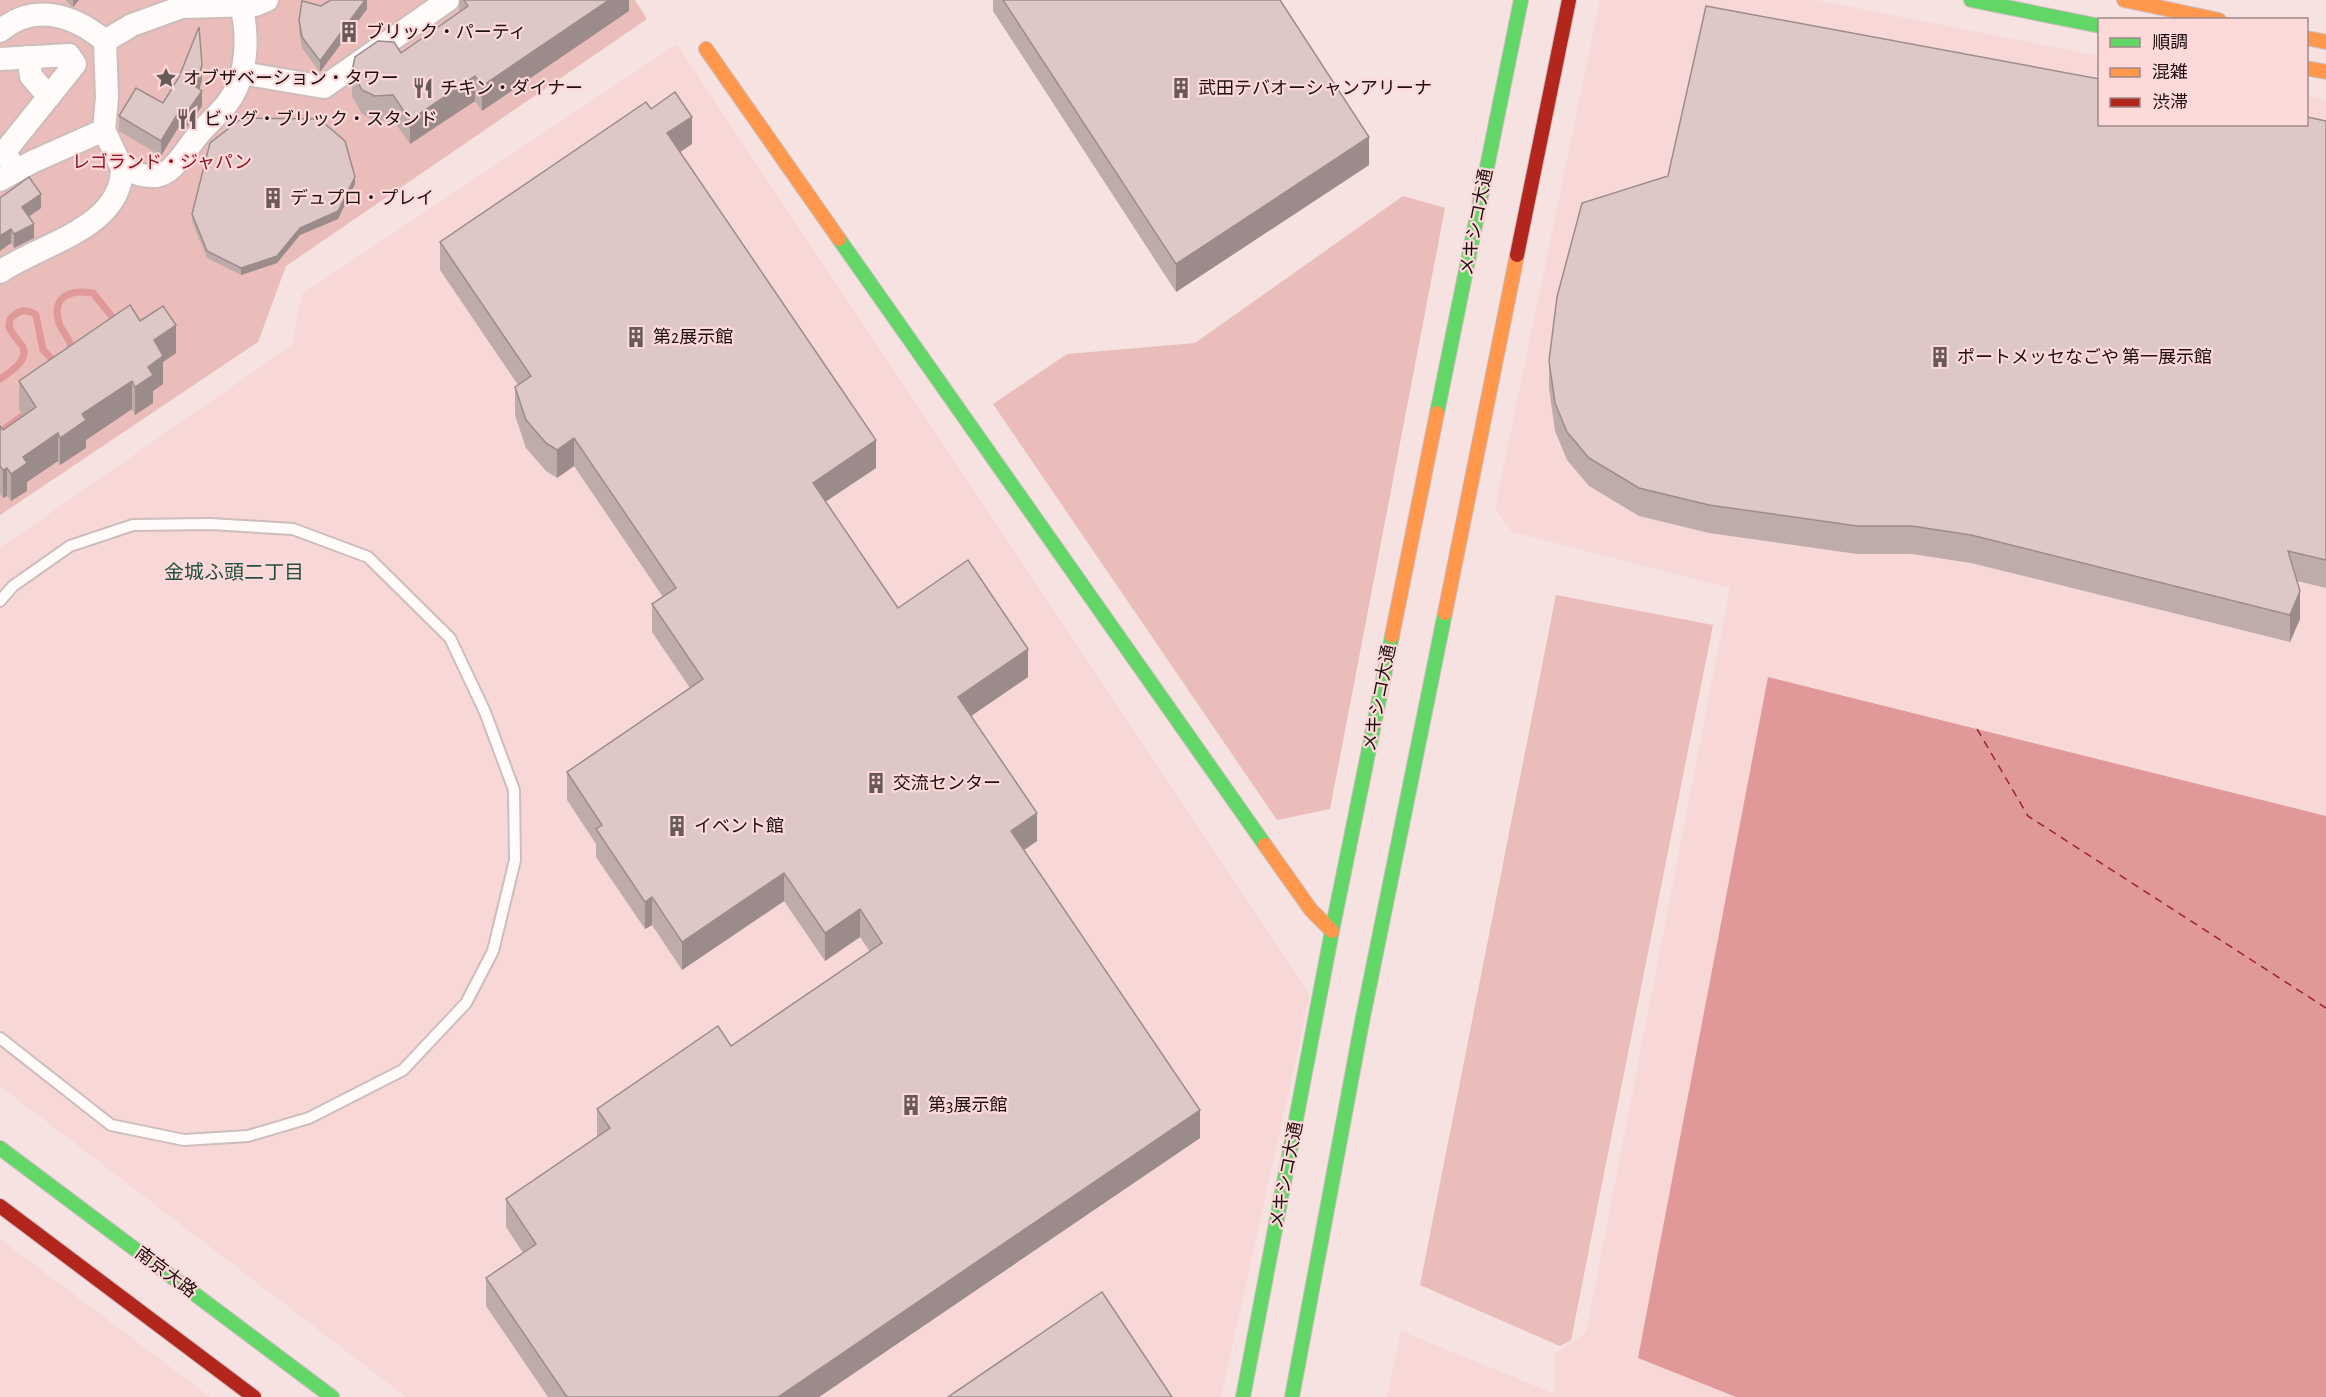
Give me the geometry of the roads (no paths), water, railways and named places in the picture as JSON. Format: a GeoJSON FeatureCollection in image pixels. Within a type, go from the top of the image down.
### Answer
{"type":"FeatureCollection","features":[{"type":"Feature","properties":{"kind":"street"},"geometry":{"type":"LineString","coordinates":[[105,41],[132,25],[182,7],[240,3],[255,5],[267,0]]}},
{"type":"Feature","properties":{"kind":"street"},"geometry":{"type":"LineString","coordinates":[[242,73],[324,87],[448,0]]}},
{"type":"Feature","properties":{"kind":"street","name":"メキシコ大通"},"geometry":{"type":"LineString","coordinates":[[1243,1397],[1332,931],[1521,0]]}},
{"type":"Feature","properties":{"kind":"street"},"geometry":{"type":"LineString","coordinates":[[1292,1397],[1362,1022],[1569,0]]}},
{"type":"Feature","properties":{"kind":"street"},"geometry":{"type":"LineString","coordinates":[[1971,0],[2098,26]]}},
{"type":"Feature","properties":{"kind":"street"},"geometry":{"type":"LineString","coordinates":[[2124,0],[2210,18]]}},
{"type":"Feature","properties":{"kind":"street"},"geometry":{"type":"LineString","coordinates":[[105,41],[107,97],[104,130],[122,168],[141,176],[159,176],[170,171],[227,104],[242,73],[245,23],[240,3]]}},
{"type":"Feature","properties":{"kind":"street"},"geometry":{"type":"LineString","coordinates":[[0,31],[25,16],[48,14],[74,21],[105,41]]}},
{"type":"Feature","properties":{"kind":"street"},"geometry":{"type":"LineString","coordinates":[[2308,38],[2326,42]]}},
{"type":"Feature","properties":{"kind":"street"},"geometry":{"type":"LineString","coordinates":[[706,49],[1305,900],[1332,931]]}},
{"type":"Feature","properties":{"kind":"street"},"geometry":{"type":"LineString","coordinates":[[0,59],[69,55],[75,64],[48,97],[6,162]]}},
{"type":"Feature","properties":{"kind":"street"},"geometry":{"type":"LineString","coordinates":[[28,57],[31,76],[48,97]]}},
{"type":"Feature","properties":{"kind":"street"},"geometry":{"type":"LineString","coordinates":[[2308,68],[2326,72]]}},
{"type":"Feature","properties":{"kind":"street"},"geometry":{"type":"LineString","coordinates":[[6,162],[104,130]]}},
{"type":"Feature","properties":{"kind":"street"},"geometry":{"type":"LineString","coordinates":[[0,272],[15,261],[67,238],[104,211],[113,198],[122,168]]}},
{"type":"Feature","properties":{"kind":"street","name":"南京大路"},"geometry":{"type":"LineString","coordinates":[[0,1148],[332,1397]]}},
{"type":"Feature","properties":{"kind":"street"},"geometry":{"type":"LineString","coordinates":[[0,1206],[254,1397]]}},
{"type":"Feature","properties":{"kind":"lane"},"geometry":{"type":"LineString","coordinates":[[0,601],[13,586],[70,546],[133,525],[211,524],[292,529],[368,557],[450,638],[485,712],[514,790],[515,860],[493,951],[466,1003],[403,1070],[309,1118],[248,1136],[184,1140],[111,1125],[0,1038]]}},
{"type":"Feature","properties":{"kind":"waterway"},"geometry":{"type":"LineString","coordinates":[[69,354],[69,341],[59,323],[57,314],[60,301],[65,296],[77,292],[93,293],[117,323]]}},
{"type":"Feature","properties":{"kind":"waterway"},"geometry":{"type":"LineString","coordinates":[[0,379],[9,373],[24,355],[21,344],[9,327],[10,319],[19,312],[29,311],[36,315],[43,350],[53,360],[60,360]]}},
{"type":"Feature","properties":{"kind":"waterway"},"geometry":{"type":"LineString","coordinates":[[0,432],[29,411]]}},
{"type":"Feature","properties":{"kind":"place","name":"ブリック・パーティ"},"geometry":{"type":"Point","coordinates":[349,32]}},
{"type":"Feature","properties":{"kind":"place","name":"オブザベーション・タワー"},"geometry":{"type":"Point","coordinates":[166,78]}},
{"type":"Feature","properties":{"kind":"place","name":"チキン・ダイナー"},"geometry":{"type":"Point","coordinates":[423,88]}},
{"type":"Feature","properties":{"kind":"place","name":"武田テバオーシャンアリーナ"},"geometry":{"type":"Point","coordinates":[1181,88]}},
{"type":"Feature","properties":{"kind":"place","name":"ビッグ・ブリック・スタンド"},"geometry":{"type":"Point","coordinates":[187,119]}},
{"type":"Feature","properties":{"kind":"place","name":"デュプロ・プレイ"},"geometry":{"type":"Point","coordinates":[273,198]}},
{"type":"Feature","properties":{"kind":"place","name":"第2展示館"},"geometry":{"type":"Point","coordinates":[636,337]}},
{"type":"Feature","properties":{"kind":"place","name":"ポートメッセなごや 第一展示館"},"geometry":{"type":"Point","coordinates":[1940,357]}},
{"type":"Feature","properties":{"kind":"place","name":"交流センター"},"geometry":{"type":"Point","coordinates":[876,783]}},
{"type":"Feature","properties":{"kind":"place","name":"イベント館"},"geometry":{"type":"Point","coordinates":[677,826]}},
{"type":"Feature","properties":{"kind":"place","name":"第3展示館"},"geometry":{"type":"Point","coordinates":[911,1105]}},
{"type":"Feature","properties":{"kind":"district","name":"金城ふ頭二丁目"},"geometry":{"type":"Point","coordinates":[234,572]}},
{"type":"Feature","properties":{"kind":"park label","name":"レゴランド・ジャパン"},"geometry":{"type":"Point","coordinates":[162,162]}}]}
